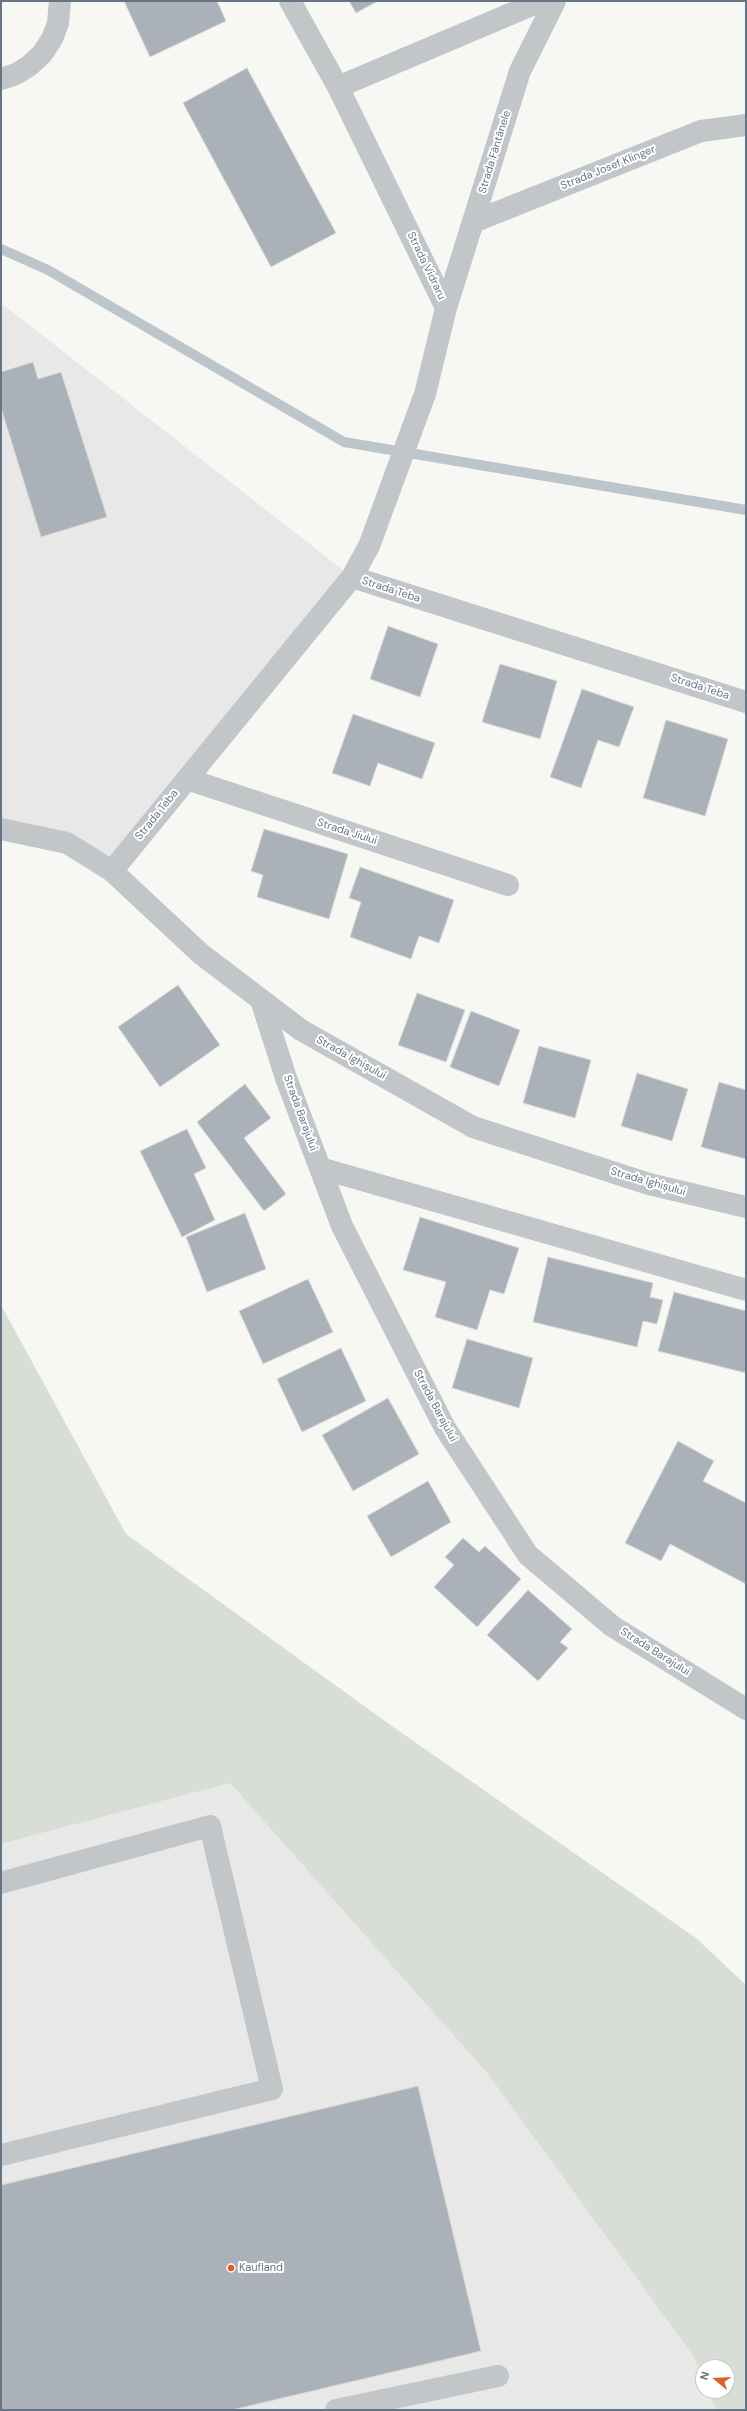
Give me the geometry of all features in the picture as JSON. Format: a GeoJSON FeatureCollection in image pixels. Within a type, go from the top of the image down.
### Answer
{"type":"FeatureCollection","features":[{"type":"Feature","properties":{"kind":"street"},"geometry":{"type":"LineString","coordinates":[[1,79],[16,74],[29,66],[42,54],[52,39],[58,23],[60,1]]}},
{"type":"Feature","properties":{"kind":"street","name":"Strada Vidraru"},"geometry":{"type":"LineString","coordinates":[[290,1],[338,87],[446,308],[424,394],[369,546],[352,577]]}},
{"type":"Feature","properties":{"kind":"street"},"geometry":{"type":"LineString","coordinates":[[338,87],[541,1]]}},
{"type":"Feature","properties":{"kind":"street","name":"Strada Fântânele"},"geometry":{"type":"LineString","coordinates":[[446,308],[520,71],[555,1]]}},
{"type":"Feature","properties":{"kind":"street","name":"Strada Josef Klinger"},"geometry":{"type":"LineString","coordinates":[[473,222],[701,131],[746,125]]}},
{"type":"Feature","properties":{"kind":"street","name":"Strada Teba"},"geometry":{"type":"LineString","coordinates":[[112,871],[352,577],[746,702]]}},
{"type":"Feature","properties":{"kind":"street","name":"Strada Jiului"},"geometry":{"type":"LineString","coordinates":[[187,779],[508,885]]}},
{"type":"Feature","properties":{"kind":"street","name":"Strada Ighișului"},"geometry":{"type":"LineString","coordinates":[[1,829],[67,843],[112,871],[201,954],[301,1030],[473,1127],[649,1184],[746,1207]]}},
{"type":"Feature","properties":{"kind":"street","name":"Strada Barajului"},"geometry":{"type":"LineString","coordinates":[[261,1000],[286,1078],[342,1226],[445,1428],[528,1555],[612,1626],[746,1709]]}},
{"type":"Feature","properties":{"kind":"street"},"geometry":{"type":"LineString","coordinates":[[320,1168],[746,1290]]}},
{"type":"Feature","properties":{"kind":"street"},"geometry":{"type":"LineString","coordinates":[[1,1883],[210,1826],[272,2088],[1,2155]]}},
{"type":"Feature","properties":{"kind":"street"},"geometry":{"type":"LineString","coordinates":[[336,2410],[498,2376]]}},
{"type":"Feature","properties":{"kind":"shaded area"},"geometry":{"type":"Polygon","coordinates":[[[1,303],[352,577],[112,871],[1,829],[1,303]]]}},
{"type":"Feature","properties":{"kind":"shaded area"},"geometry":{"type":"Polygon","coordinates":[[[1,1305],[126,1534],[389,1724],[696,1938],[746,1985],[746,2410],[716,2410],[711,2399],[735,2399],[735,2359],[695,2359],[487,2073],[230,1783],[1,1844],[1,1305]]]}},
{"type":"Feature","properties":{"kind":"shaded area"},"geometry":{"type":"Polygon","coordinates":[[[230,1783],[487,2073],[694,2357],[695,2399],[711,2399],[716,2410],[1,2410],[1,1844],[230,1783]]]}},
{"type":"Feature","properties":{"kind":"building"},"geometry":{"type":"Polygon","coordinates":[[[124,1],[217,1],[226,21],[150,57],[124,1]]]}},
{"type":"Feature","properties":{"kind":"building"},"geometry":{"type":"Polygon","coordinates":[[[349,1],[378,1],[356,13],[349,1]]]}},
{"type":"Feature","properties":{"kind":"building"},"geometry":{"type":"Polygon","coordinates":[[[247,68],[336,233],[271,267],[183,103],[247,68]]]}},
{"type":"Feature","properties":{"kind":"building"},"geometry":{"type":"Polygon","coordinates":[[[33,362],[38,379],[61,372],[107,517],[41,537],[1,408],[1,372],[33,362]]]}},
{"type":"Feature","properties":{"kind":"building"},"geometry":{"type":"Polygon","coordinates":[[[388,626],[438,644],[420,697],[370,679],[388,626]]]}},
{"type":"Feature","properties":{"kind":"building"},"geometry":{"type":"Polygon","coordinates":[[[500,664],[557,681],[540,739],[482,722],[500,664]]]}},
{"type":"Feature","properties":{"kind":"building"},"geometry":{"type":"Polygon","coordinates":[[[582,689],[634,707],[619,747],[598,740],[581,788],[550,777],[582,689]]]}},
{"type":"Feature","properties":{"kind":"building"},"geometry":{"type":"Polygon","coordinates":[[[353,714],[435,743],[422,779],[378,763],[370,786],[332,773],[353,714]]]}},
{"type":"Feature","properties":{"kind":"building"},"geometry":{"type":"Polygon","coordinates":[[[666,720],[728,739],[705,816],[643,798],[666,720]]]}},
{"type":"Feature","properties":{"kind":"building"},"geometry":{"type":"Polygon","coordinates":[[[264,829],[348,854],[329,919],[257,897],[263,875],[251,871],[264,829]]]}},
{"type":"Feature","properties":{"kind":"building"},"geometry":{"type":"Polygon","coordinates":[[[360,867],[454,900],[439,943],[419,936],[411,959],[350,937],[361,902],[349,898],[360,867]]]}},
{"type":"Feature","properties":{"kind":"building"},"geometry":{"type":"Polygon","coordinates":[[[178,985],[220,1045],[160,1087],[118,1027],[178,985]]]}},
{"type":"Feature","properties":{"kind":"building"},"geometry":{"type":"Polygon","coordinates":[[[417,993],[465,1010],[446,1062],[398,1045],[417,993]]]}},
{"type":"Feature","properties":{"kind":"building"},"geometry":{"type":"Polygon","coordinates":[[[471,1011],[520,1030],[499,1086],[450,1067],[471,1011]]]}},
{"type":"Feature","properties":{"kind":"building"},"geometry":{"type":"Polygon","coordinates":[[[539,1046],[591,1060],[575,1118],[523,1103],[539,1046]]]}},
{"type":"Feature","properties":{"kind":"building"},"geometry":{"type":"Polygon","coordinates":[[[637,1073],[688,1089],[672,1141],[621,1126],[637,1073]]]}},
{"type":"Feature","properties":{"kind":"building"},"geometry":{"type":"Polygon","coordinates":[[[719,1082],[746,1090],[746,1159],[701,1147],[719,1082]]]}},
{"type":"Feature","properties":{"kind":"building"},"geometry":{"type":"Polygon","coordinates":[[[245,1084],[271,1118],[244,1138],[286,1194],[264,1211],[197,1122],[245,1084]]]}},
{"type":"Feature","properties":{"kind":"building"},"geometry":{"type":"Polygon","coordinates":[[[187,1129],[206,1168],[194,1174],[215,1220],[182,1237],[140,1151],[187,1129]]]}},
{"type":"Feature","properties":{"kind":"building"},"geometry":{"type":"Polygon","coordinates":[[[245,1213],[266,1269],[207,1292],[186,1237],[245,1213]]]}},
{"type":"Feature","properties":{"kind":"building"},"geometry":{"type":"Polygon","coordinates":[[[420,1217],[519,1248],[504,1294],[490,1290],[477,1330],[435,1317],[446,1282],[403,1270],[420,1217]]]}},
{"type":"Feature","properties":{"kind":"building"},"geometry":{"type":"Polygon","coordinates":[[[548,1257],[653,1283],[650,1297],[663,1300],[657,1324],[643,1321],[637,1347],[533,1322],[548,1257]]]}},
{"type":"Feature","properties":{"kind":"building"},"geometry":{"type":"Polygon","coordinates":[[[308,1279],[333,1332],[263,1364],[239,1311],[308,1279]]]}},
{"type":"Feature","properties":{"kind":"building"},"geometry":{"type":"Polygon","coordinates":[[[674,1292],[746,1311],[746,1373],[658,1351],[674,1292]]]}},
{"type":"Feature","properties":{"kind":"building"},"geometry":{"type":"Polygon","coordinates":[[[467,1339],[533,1358],[519,1408],[452,1388],[467,1339]]]}},
{"type":"Feature","properties":{"kind":"building"},"geometry":{"type":"Polygon","coordinates":[[[341,1348],[366,1401],[302,1432],[277,1379],[341,1348]]]}},
{"type":"Feature","properties":{"kind":"building"},"geometry":{"type":"Polygon","coordinates":[[[388,1398],[419,1454],[353,1491],[322,1435],[388,1398]]]}},
{"type":"Feature","properties":{"kind":"building"},"geometry":{"type":"Polygon","coordinates":[[[678,1441],[714,1461],[703,1481],[746,1503],[746,1584],[670,1544],[661,1561],[625,1543],[678,1441]]]}},
{"type":"Feature","properties":{"kind":"building"},"geometry":{"type":"Polygon","coordinates":[[[428,1481],[451,1522],[391,1557],[367,1516],[428,1481]]]}},
{"type":"Feature","properties":{"kind":"building"},"geometry":{"type":"Polygon","coordinates":[[[463,1538],[479,1552],[485,1546],[521,1579],[477,1627],[434,1587],[454,1565],[445,1557],[463,1538]]]}},
{"type":"Feature","properties":{"kind":"building"},"geometry":{"type":"Polygon","coordinates":[[[528,1590],[572,1629],[560,1642],[568,1648],[538,1681],[487,1635],[528,1590]]]}},
{"type":"Feature","properties":{"kind":"building","name":"Kaufland"},"geometry":{"type":"Polygon","coordinates":[[[418,2086],[481,2351],[232,2410],[1,2410],[1,2185],[418,2086]]]}},
{"type":"Feature","properties":{"kind":"waterway"},"geometry":{"type":"LineString","coordinates":[[1,249],[48,270],[344,442],[746,510]]}},
{"type":"Feature","properties":{"kind":"place","name":"Kaufland"},"geometry":{"type":"Point","coordinates":[231,2268]}}]}
